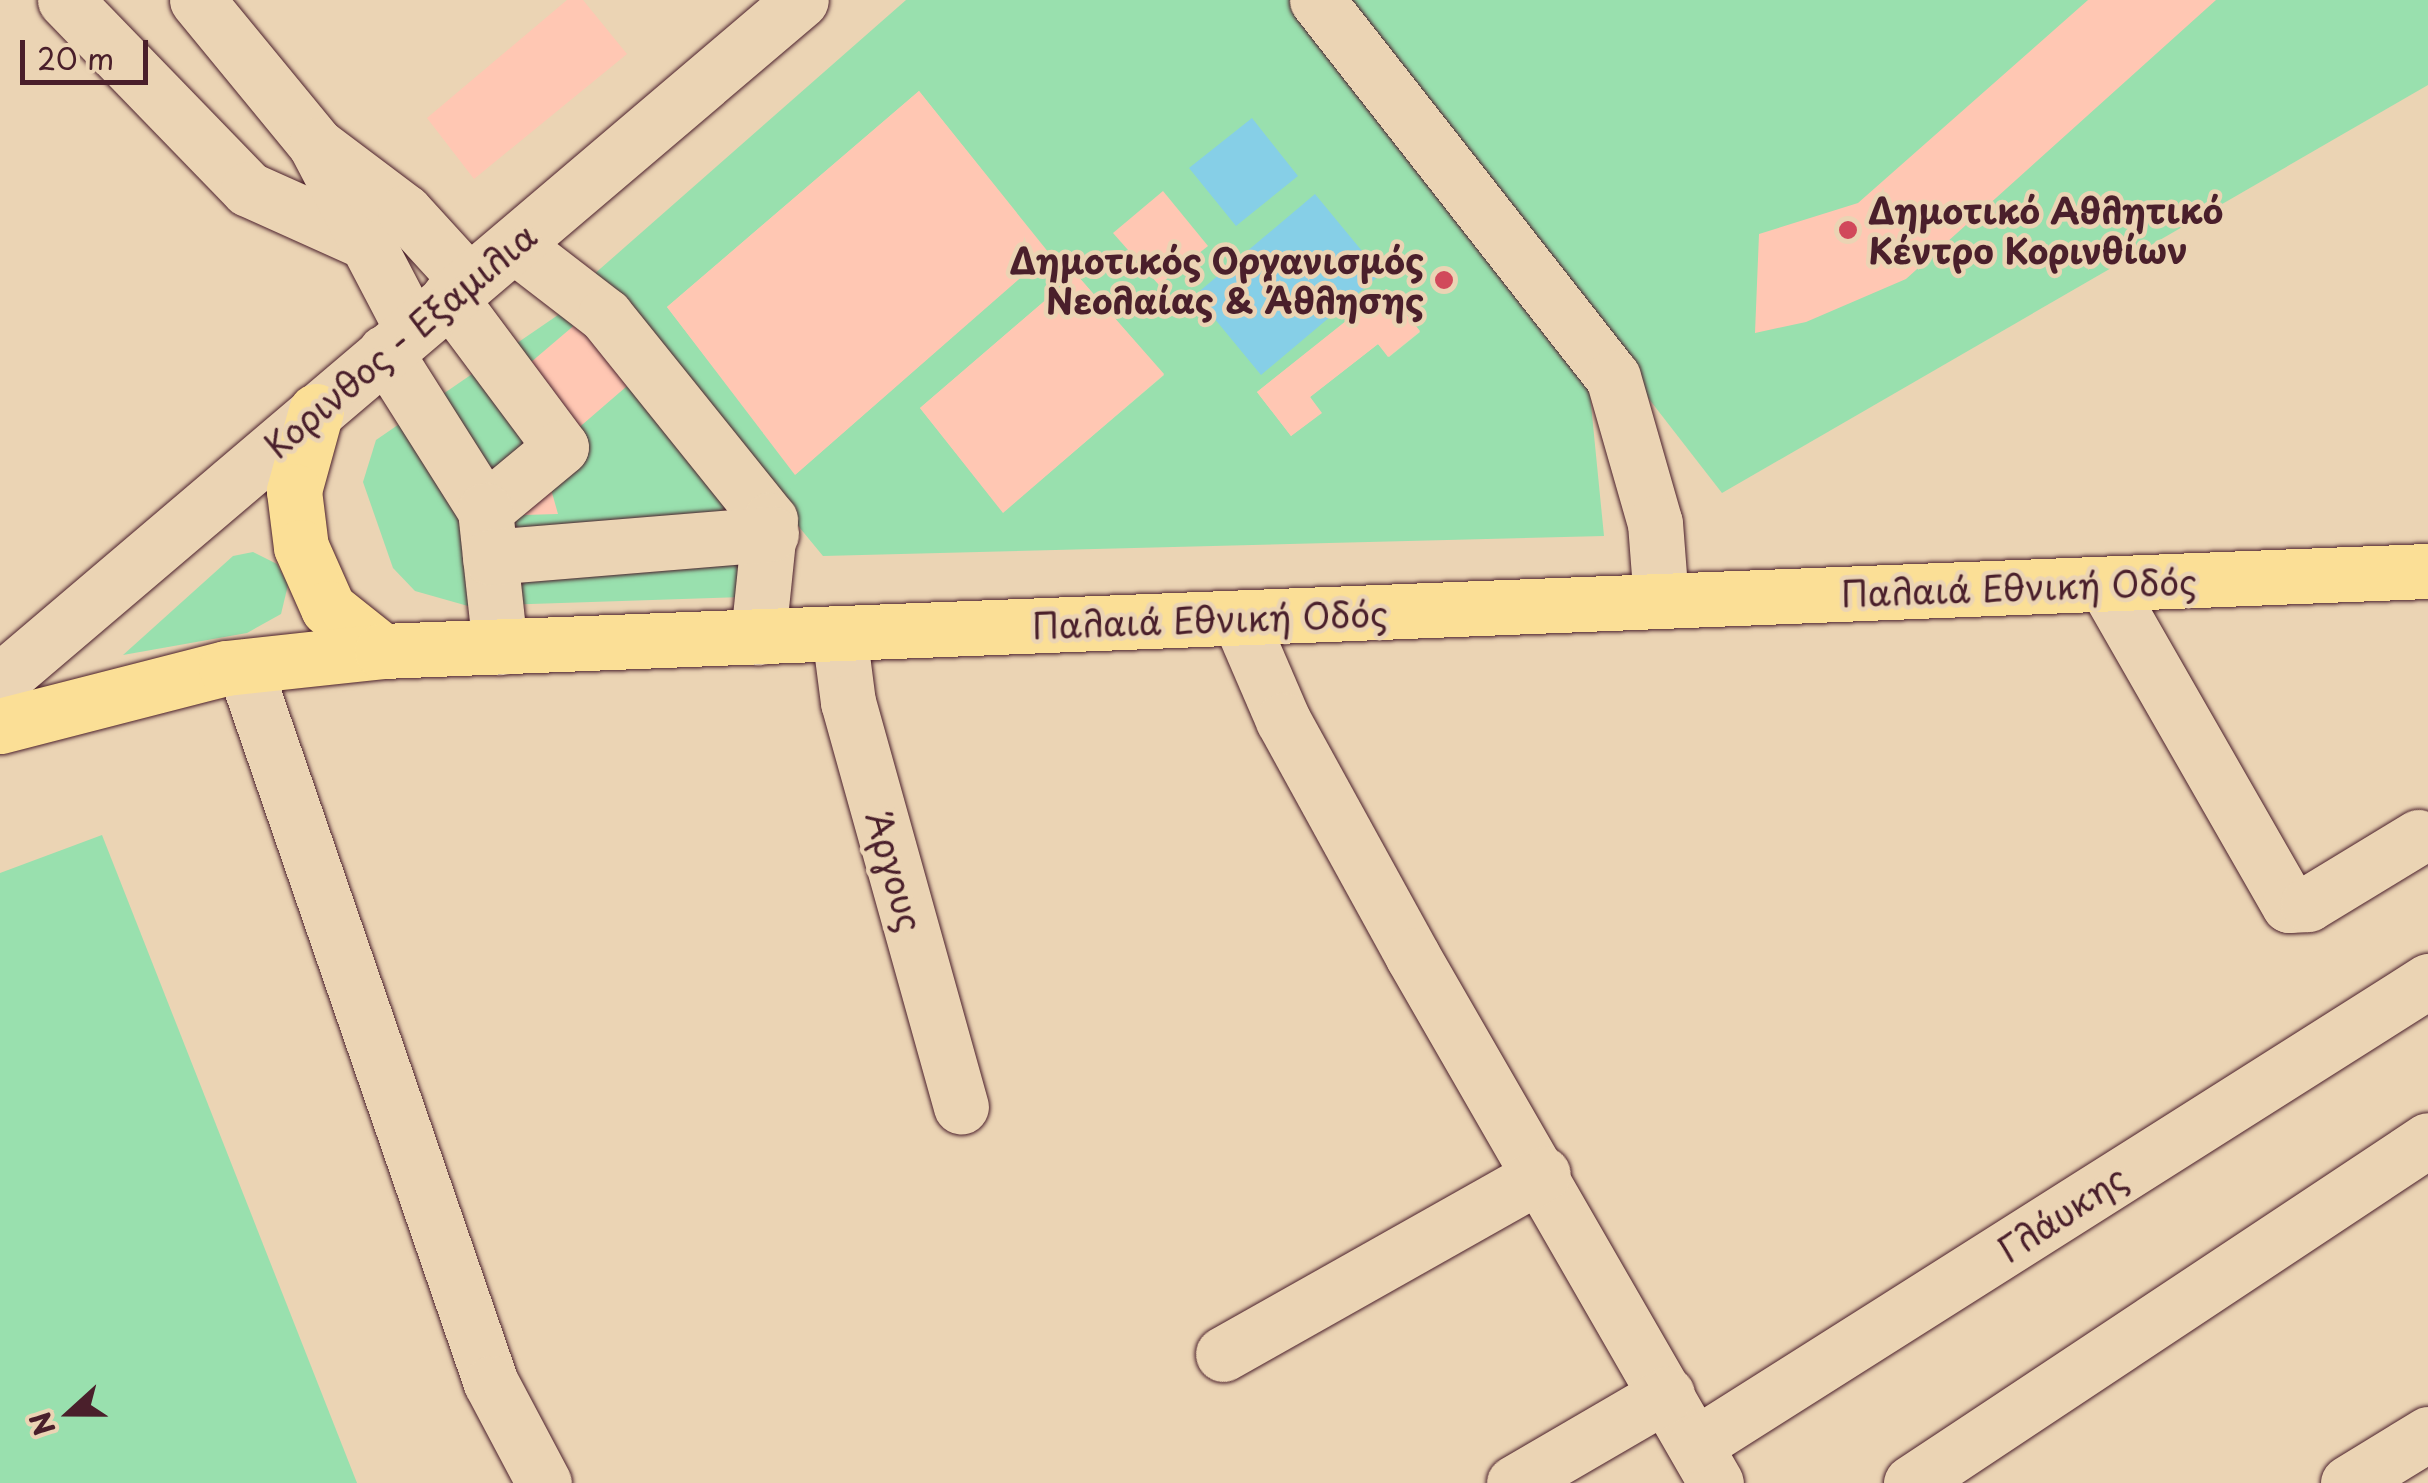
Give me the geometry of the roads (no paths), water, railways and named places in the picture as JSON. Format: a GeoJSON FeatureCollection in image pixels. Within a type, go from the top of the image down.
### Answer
{"type":"FeatureCollection","features":[{"type":"Feature","properties":{"kind":"main road"},"geometry":{"type":"LineString","coordinates":[[316,410],[294,492],[301,546],[328,608],[382,651]]}},
{"type":"Feature","properties":{"kind":"main road","name":"Παλαιά Εθνική Οδός"},"geometry":{"type":"LineString","coordinates":[[0,726],[244,666],[382,651],[2428,571]]}},
{"type":"Feature","properties":{"kind":"street"},"geometry":{"type":"LineString","coordinates":[[65,0],[248,189],[357,238]]}},
{"type":"Feature","properties":{"kind":"street"},"geometry":{"type":"LineString","coordinates":[[197,0],[316,145],[405,212],[428,315],[488,534],[500,647]]}},
{"type":"Feature","properties":{"kind":"street","name":"Κορινθος - Εξαμιλια"},"geometry":{"type":"LineString","coordinates":[[0,681],[800,0]]}},
{"type":"Feature","properties":{"kind":"street"},"geometry":{"type":"LineString","coordinates":[[1317,0],[1613,377],[1655,522],[1661,601]]}},
{"type":"Feature","properties":{"kind":"street"},"geometry":{"type":"LineString","coordinates":[[316,145],[357,238],[561,447],[488,534]]}},
{"type":"Feature","properties":{"kind":"street"},"geometry":{"type":"LineString","coordinates":[[514,245],[604,315],[745,485],[771,539],[758,637]]}},
{"type":"Feature","properties":{"kind":"street"},"geometry":{"type":"LineString","coordinates":[[488,534],[771,539]]}},
{"type":"Feature","properties":{"kind":"street"},"geometry":{"type":"LineString","coordinates":[[2105,584],[2290,906],[2308,904],[2418,837]]}},
{"type":"Feature","properties":{"kind":"street"},"geometry":{"type":"LineString","coordinates":[[1239,618],[1282,720],[1706,1464]]}},
{"type":"Feature","properties":{"kind":"street","name":"Άργους"},"geometry":{"type":"LineString","coordinates":[[839,634],[848,702],[961,1106]]}},
{"type":"Feature","properties":{"kind":"street"},"geometry":{"type":"LineString","coordinates":[[244,666],[491,1383],[544,1483]]}},
{"type":"Feature","properties":{"kind":"street","name":"Γλάυκης"},"geometry":{"type":"LineString","coordinates":[[1706,1464],[2428,981]]}},
{"type":"Feature","properties":{"kind":"street"},"geometry":{"type":"LineString","coordinates":[[1911,1483],[2428,1140]]}},
{"type":"Feature","properties":{"kind":"street"},"geometry":{"type":"LineString","coordinates":[[1222,1354],[1543,1174]]}},
{"type":"Feature","properties":{"kind":"street"},"geometry":{"type":"LineString","coordinates":[[1514,1483],[1667,1394]]}},
{"type":"Feature","properties":{"kind":"street"},"geometry":{"type":"LineString","coordinates":[[2348,1483],[2428,1434]]}},
{"type":"Feature","properties":{"kind":"water"},"geometry":{"type":"Polygon","coordinates":[[[1252,118],[1298,176],[1236,226],[1189,168],[1252,118]]]}},
{"type":"Feature","properties":{"kind":"water"},"geometry":{"type":"Polygon","coordinates":[[[1315,194],[1381,274],[1261,375],[1195,295],[1315,194]]]}},
{"type":"Feature","properties":{"kind":"place","name":"Δημοτικό Αθλητικό Κέντρο Κορινθίων"},"geometry":{"type":"Point","coordinates":[1848,230]}},
{"type":"Feature","properties":{"kind":"place","name":"Δημοτικός Οργανισμός Νεολαίας & Άθλησης"},"geometry":{"type":"Point","coordinates":[1444,280]}}]}
